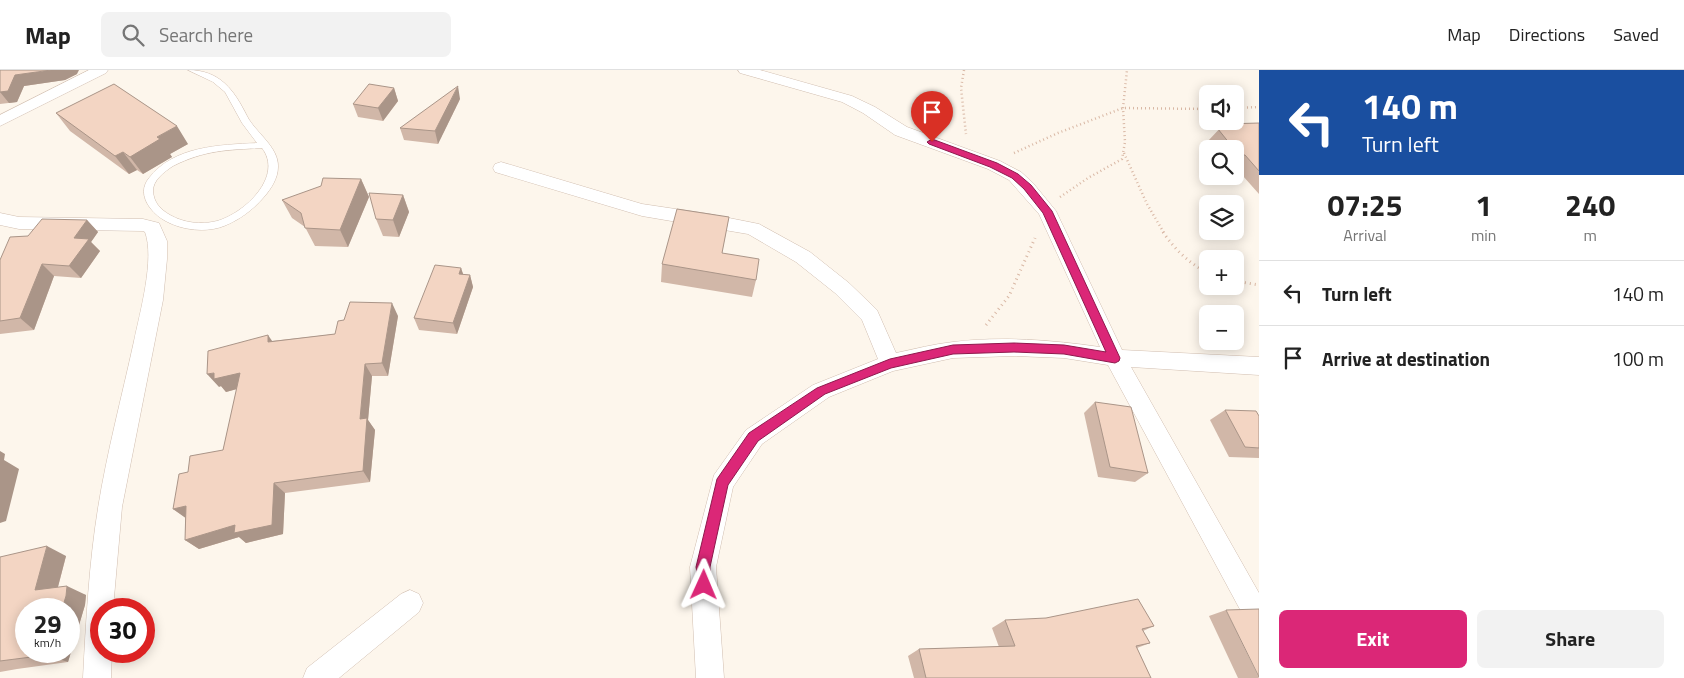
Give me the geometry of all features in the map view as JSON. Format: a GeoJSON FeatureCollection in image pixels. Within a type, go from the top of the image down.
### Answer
{"type":"FeatureCollection","features":[{"type":"Feature","properties":{"kind":"street"},"geometry":{"type":"LineString","coordinates":[[0,121],[101,70]]}},
{"type":"Feature","properties":{"kind":"street"},"geometry":{"type":"LineString","coordinates":[[745,70],[847,99],[869,110],[901,131],[994,165],[1015,176],[1028,187],[1047,211],[1115,358],[1259,619]]}},
{"type":"Feature","properties":{"kind":"street"},"geometry":{"type":"LineString","coordinates":[[501,168],[642,210],[753,229],[803,257],[842,288],[870,316],[890,363]]}},
{"type":"Feature","properties":{"kind":"street"},"geometry":{"type":"LineString","coordinates":[[0,219],[19,223],[143,225],[153,228],[158,241],[153,300],[110,507],[100,596],[97,678]]}},
{"type":"Feature","properties":{"kind":"street"},"geometry":{"type":"LineString","coordinates":[[710,678],[703,567],[722,484],[754,437],[821,391],[890,363],[953,350],[1014,348],[1064,350],[1115,358],[1259,366]]}},
{"type":"Feature","properties":{"kind":"street"},"geometry":{"type":"LineString","coordinates":[[317,678],[410,603]]}},
{"type":"Feature","properties":{"kind":"lane"},"geometry":{"type":"LineString","coordinates":[[192,70],[213,79],[228,90],[246,124],[273,157],[272,175],[266,189],[236,218],[212,226],[186,227],[165,218],[152,207],[146,195],[148,182],[158,172],[187,155],[218,148],[263,145]]}},
{"type":"Feature","properties":{"kind":"path"},"geometry":{"type":"LineString","coordinates":[[964,70],[962,88],[968,154]]}},
{"type":"Feature","properties":{"kind":"path"},"geometry":{"type":"LineString","coordinates":[[1244,108],[1259,107]]}},
{"type":"Feature","properties":{"kind":"path"},"geometry":{"type":"LineString","coordinates":[[994,165],[1028,146],[1123,108],[1199,109]]}},
{"type":"Feature","properties":{"kind":"path"},"geometry":{"type":"LineString","coordinates":[[1124,152],[1158,225],[1177,251],[1190,264],[1199,268]]}},
{"type":"Feature","properties":{"kind":"path"},"geometry":{"type":"LineString","coordinates":[[1244,282],[1259,285]]}},
{"type":"Feature","properties":{"kind":"building"},"geometry":{"type":"Polygon","coordinates":[[[0,70],[51,70],[15,75],[8,91],[0,92],[0,70]]]}},
{"type":"Feature","properties":{"kind":"building"},"geometry":{"type":"Polygon","coordinates":[[[114,84],[177,126],[157,137],[160,139],[130,157],[123,152],[115,156],[56,113],[114,84]]]}},
{"type":"Feature","properties":{"kind":"building"},"geometry":{"type":"Polygon","coordinates":[[[369,84],[394,88],[378,108],[353,104],[369,84]]]}},
{"type":"Feature","properties":{"kind":"building"},"geometry":{"type":"Polygon","coordinates":[[[458,86],[435,131],[400,128],[458,86]]]}},
{"type":"Feature","properties":{"kind":"building"},"geometry":{"type":"Polygon","coordinates":[[[1244,123],[1259,123],[1259,171],[1244,155],[1244,140],[1227,140],[1219,130],[1244,130],[1244,123]]]}},
{"type":"Feature","properties":{"kind":"building"},"geometry":{"type":"Polygon","coordinates":[[[323,178],[361,179],[340,230],[305,228],[301,213],[282,200],[321,186],[323,178]]]}},
{"type":"Feature","properties":{"kind":"building"},"geometry":{"type":"Polygon","coordinates":[[[369,193],[403,195],[393,220],[376,219],[369,193]]]}},
{"type":"Feature","properties":{"kind":"building"},"geometry":{"type":"Polygon","coordinates":[[[677,209],[729,217],[722,253],[759,259],[756,280],[662,264],[677,209]]]}},
{"type":"Feature","properties":{"kind":"building"},"geometry":{"type":"Polygon","coordinates":[[[42,219],[87,220],[74,238],[89,239],[69,266],[42,264],[20,318],[0,321],[0,260],[10,237],[28,236],[42,219]]]}},
{"type":"Feature","properties":{"kind":"building"},"geometry":{"type":"Polygon","coordinates":[[[435,265],[461,268],[459,274],[470,275],[453,323],[414,318],[435,265]]]}},
{"type":"Feature","properties":{"kind":"building"},"geometry":{"type":"Polygon","coordinates":[[[350,302],[392,303],[382,363],[365,364],[360,419],[367,418],[363,471],[274,483],[272,525],[234,533],[235,525],[185,540],[186,506],[173,509],[179,474],[188,472],[190,456],[223,450],[240,373],[214,379],[214,373],[207,374],[208,351],[268,335],[268,342],[335,334],[338,321],[344,320],[350,302]]]}},
{"type":"Feature","properties":{"kind":"building"},"geometry":{"type":"Polygon","coordinates":[[[1095,402],[1131,407],[1148,473],[1110,467],[1095,402]]]}},
{"type":"Feature","properties":{"kind":"building"},"geometry":{"type":"Polygon","coordinates":[[[1225,410],[1256,411],[1259,416],[1259,448],[1245,447],[1225,410]]]}},
{"type":"Feature","properties":{"kind":"building"},"geometry":{"type":"Polygon","coordinates":[[[47,546],[35,590],[67,586],[65,598],[15,598],[15,659],[0,661],[0,557],[47,546]]]}},
{"type":"Feature","properties":{"kind":"building"},"geometry":{"type":"Polygon","coordinates":[[[1138,599],[1154,626],[1142,629],[1150,643],[1136,646],[1151,678],[926,678],[919,649],[1015,646],[1005,620],[1046,618],[1138,599]]]}},
{"type":"Feature","properties":{"kind":"building"},"geometry":{"type":"Polygon","coordinates":[[[1259,609],[1259,677],[1226,610],[1259,609]]]}},
{"type":"Feature","properties":{"kind":"route"},"geometry":{"type":"LineString","coordinates":[[704,585],[703,567],[722,484],[754,437],[821,391],[890,363],[953,350],[1014,348],[1064,350],[1115,358],[1047,211],[1028,187],[1015,176],[994,165],[932,142]]}}]}
